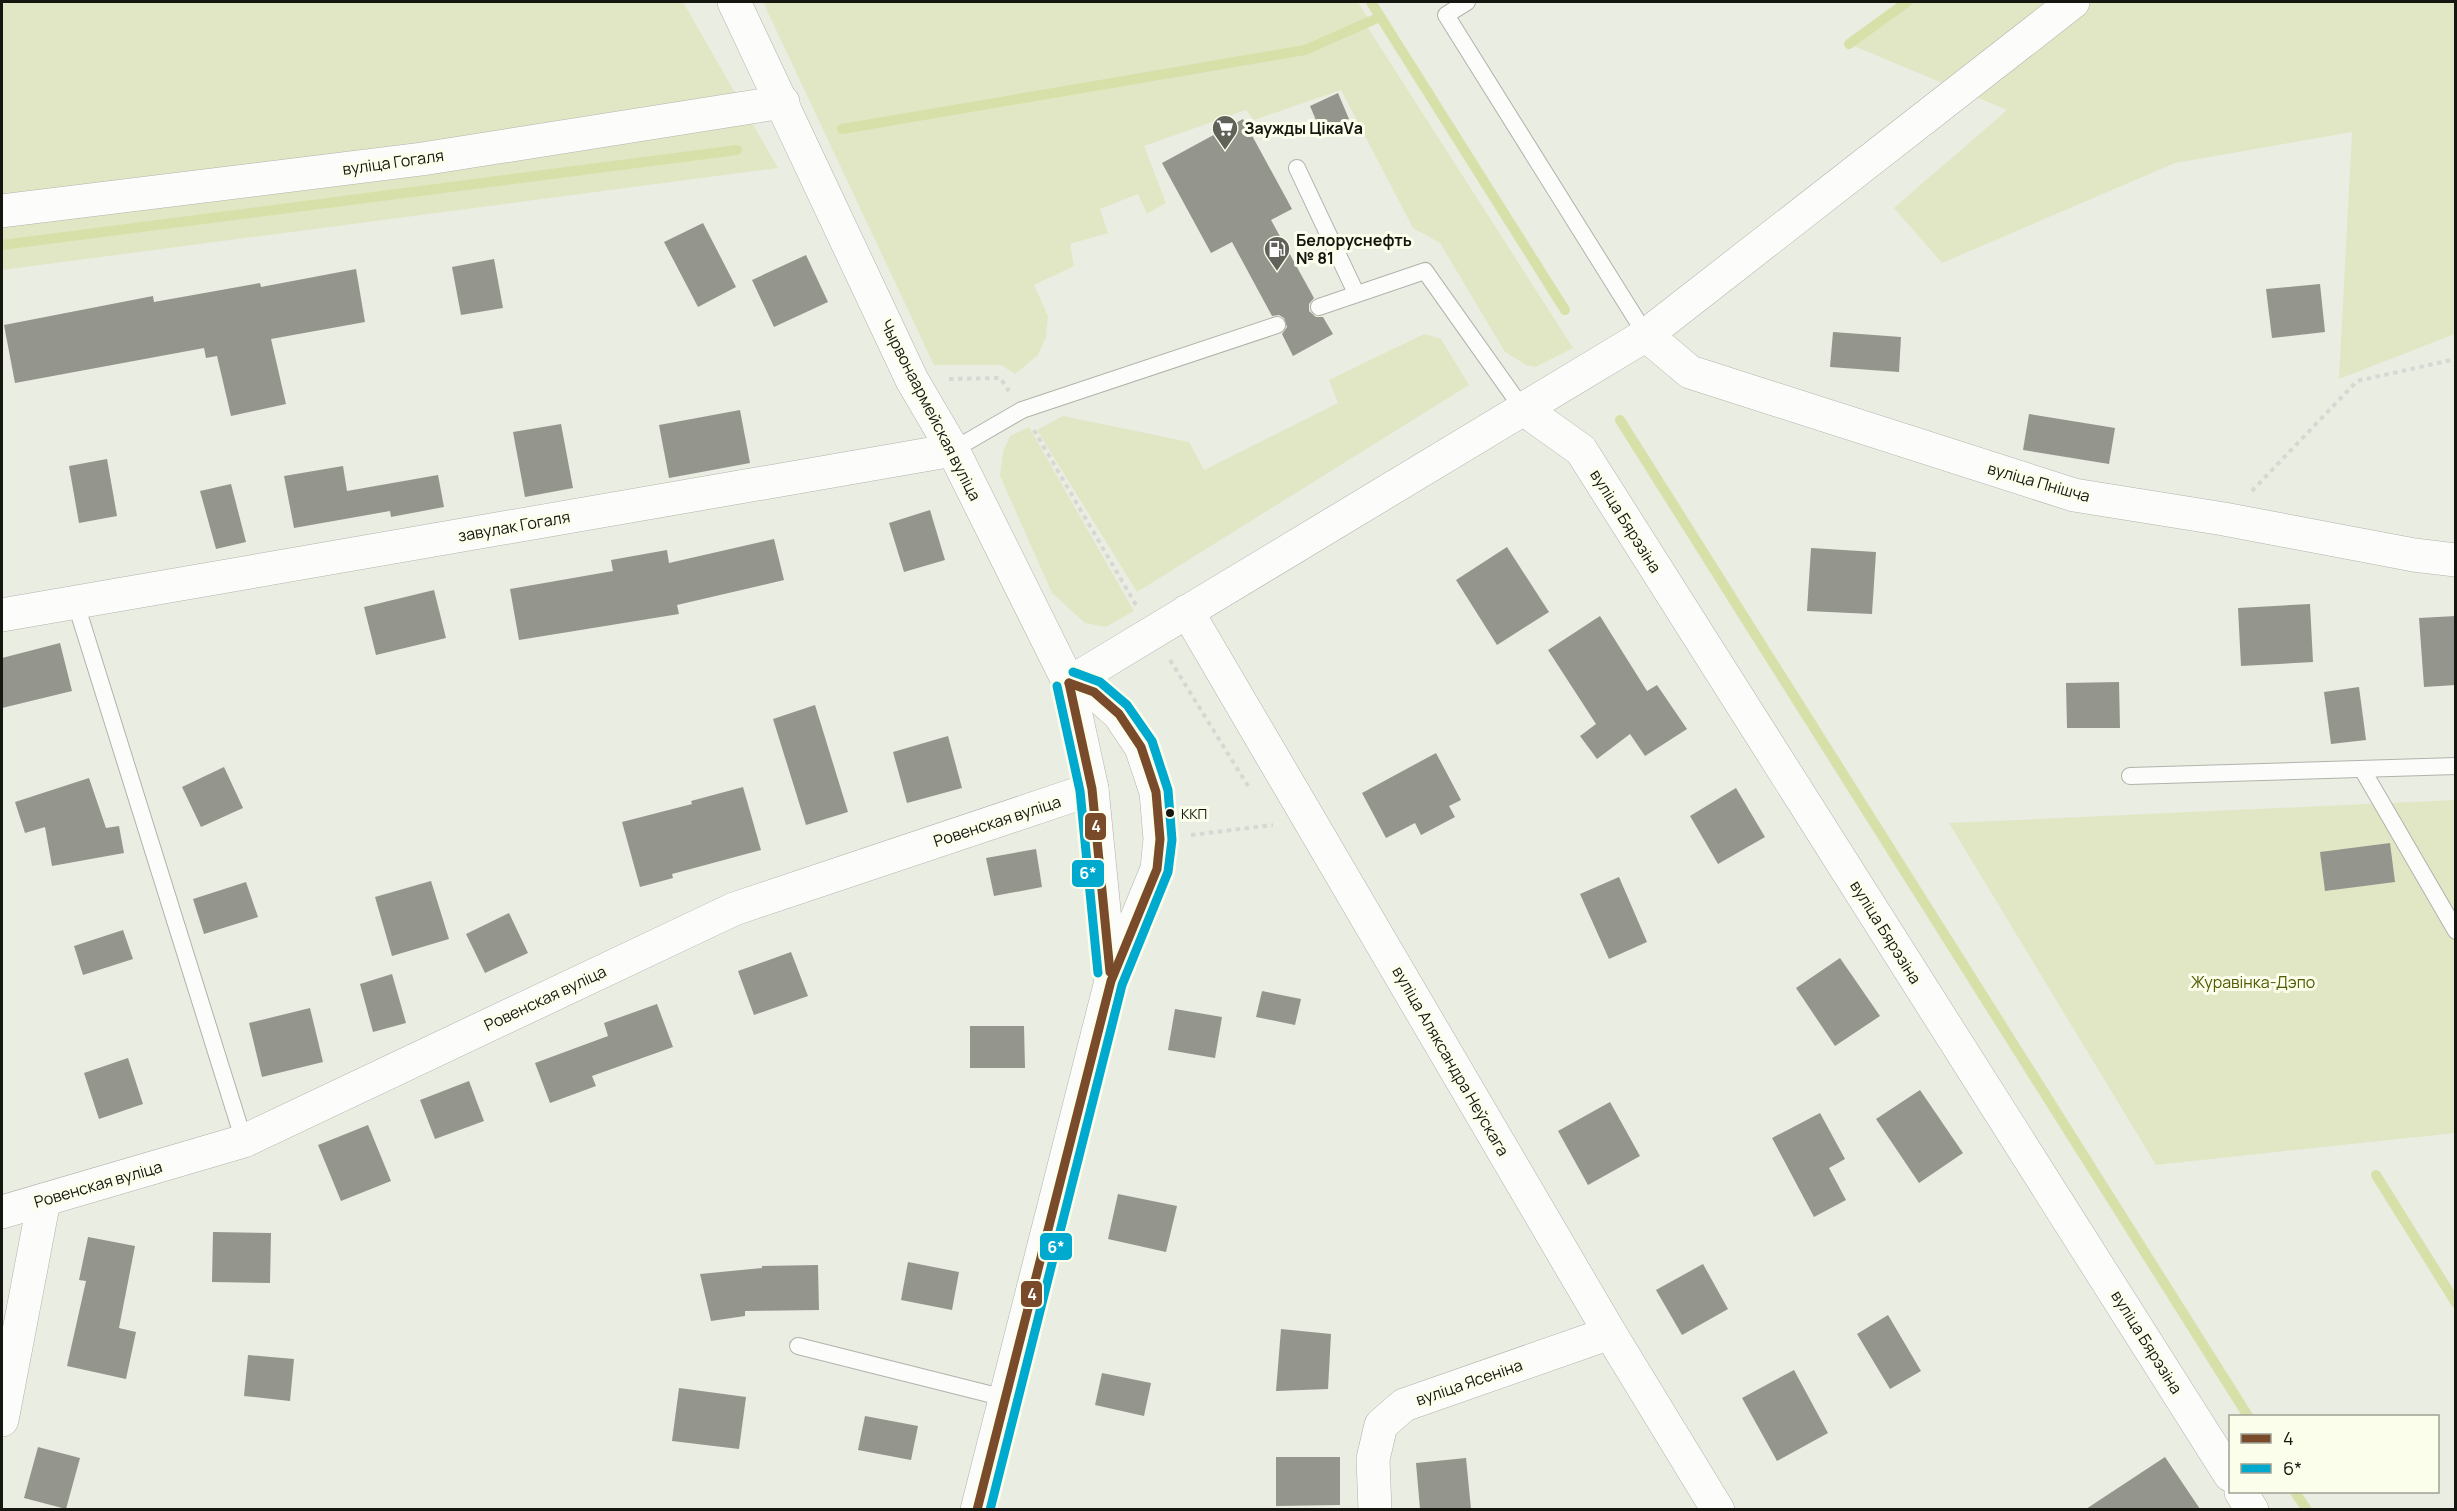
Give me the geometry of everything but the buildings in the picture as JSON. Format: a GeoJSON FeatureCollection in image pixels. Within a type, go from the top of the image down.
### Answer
{"type":"FeatureCollection","features":[{"type":"Feature","properties":{"kind":"street","name":"Чырвонаармейская вуліца"},"geometry":{"type":"LineString","coordinates":[[734,2],[912,380],[953,450],[1070,683],[1092,789],[1111,981]]}},
{"type":"Feature","properties":{"kind":"street"},"geometry":{"type":"LineString","coordinates":[[1070,683],[1646,335],[2073,2]]}},
{"type":"Feature","properties":{"kind":"street","name":"вуліца Гогаля"},"geometry":{"type":"LineString","coordinates":[[2,211],[422,159],[783,102]]}},
{"type":"Feature","properties":{"kind":"street","name":"вуліца Пнішча"},"geometry":{"type":"LineString","coordinates":[[1646,335],[1690,372],[2074,495],[2224,519],[2414,555],[2456,560]]}},
{"type":"Feature","properties":{"kind":"street","name":"вуліца Бярэзіна"},"geometry":{"type":"LineString","coordinates":[[1522,408],[1581,450],[2229,1473]]}},
{"type":"Feature","properties":{"kind":"street","name":"завулак Гогаля"},"geometry":{"type":"LineString","coordinates":[[2,615],[953,450]]}},
{"type":"Feature","properties":{"kind":"street","name":"вуліца Аляксандра Неўскага"},"geometry":{"type":"LineString","coordinates":[[1187,611],[1610,1333],[1718,1509]]}},
{"type":"Feature","properties":{"kind":"street","name":"Чырвонаармейская вуліца"},"geometry":{"type":"LineString","coordinates":[[977,1509],[1111,981],[1156,869],[1160,839],[1156,792],[1141,747],[1119,714],[1094,692],[1070,683]]}},
{"type":"Feature","properties":{"kind":"street","name":"Ровенская вуліца"},"geometry":{"type":"LineString","coordinates":[[2,1212],[244,1141],[734,909],[1092,789]]}},
{"type":"Feature","properties":{"kind":"street"},"geometry":{"type":"LineString","coordinates":[[2,1420],[44,1200]]}},
{"type":"Feature","properties":{"kind":"street","name":"вуліца Ясеніна"},"geometry":{"type":"LineString","coordinates":[[1375,1509],[1373,1459],[1381,1425],[1404,1405],[1610,1333]]}},
{"type":"Feature","properties":{"kind":"street"},"geometry":{"type":"LineString","coordinates":[[2242,1493],[2252,1509]]}},
{"type":"Feature","properties":{"kind":"lane"},"geometry":{"type":"LineString","coordinates":[[1467,2],[1446,15],[1646,335]]}},
{"type":"Feature","properties":{"kind":"lane"},"geometry":{"type":"LineString","coordinates":[[1297,168],[1356,293]]}},
{"type":"Feature","properties":{"kind":"lane"},"geometry":{"type":"LineString","coordinates":[[1318,308],[1425,271],[1522,408]]}},
{"type":"Feature","properties":{"kind":"lane"},"geometry":{"type":"LineString","coordinates":[[953,450],[1022,410],[1277,326]]}},
{"type":"Feature","properties":{"kind":"lane"},"geometry":{"type":"LineString","coordinates":[[75,601],[244,1141]]}},
{"type":"Feature","properties":{"kind":"lane"},"geometry":{"type":"LineString","coordinates":[[2130,776],[2456,766]]}},
{"type":"Feature","properties":{"kind":"lane"},"geometry":{"type":"LineString","coordinates":[[2362,769],[2456,932]]}},
{"type":"Feature","properties":{"kind":"lane"},"geometry":{"type":"LineString","coordinates":[[798,1346],[1005,1398]]}},
{"type":"Feature","properties":{"kind":"path"},"geometry":{"type":"LineString","coordinates":[[2224,519],[2358,381],[2456,359]]}},
{"type":"Feature","properties":{"kind":"path"},"geometry":{"type":"LineString","coordinates":[[912,380],[1000,378],[1022,410],[1152,632],[1253,794]]}},
{"type":"Feature","properties":{"kind":"path"},"geometry":{"type":"LineString","coordinates":[[1266,814],[1272,825]]}},
{"type":"Feature","properties":{"kind":"path"},"geometry":{"type":"LineString","coordinates":[[1160,839],[1310,820]]}},
{"type":"Feature","properties":{"kind":"green space"},"geometry":{"type":"Polygon","coordinates":[[[2,2],[683,2],[778,168],[2,270],[2,2]]]}},
{"type":"Feature","properties":{"kind":"green space"},"geometry":{"type":"Polygon","coordinates":[[[763,2],[1358,2],[1370,22],[1368,28],[1573,348],[1535,367],[1526,365],[1505,352],[1440,243],[1413,228],[1341,90],[1254,120],[1246,110],[1144,146],[1166,203],[1147,214],[1138,194],[1100,209],[1108,233],[1070,244],[1074,266],[1034,285],[1048,316],[1046,337],[1038,355],[1015,374],[1001,365],[934,365],[763,2]]]}},
{"type":"Feature","properties":{"kind":"green space"},"geometry":{"type":"Polygon","coordinates":[[[1907,2],[2455,2],[2455,334],[2339,379],[2352,132],[2175,163],[1942,263],[1894,208],[2007,110],[1849,44],[1907,2]]]}},
{"type":"Feature","properties":{"kind":"green space"},"geometry":{"type":"Polygon","coordinates":[[[1424,334],[1441,339],[1469,385],[1137,592],[1037,430],[1063,416],[1189,442],[1204,470],[1338,403],[1329,380],[1424,334]]]}},
{"type":"Feature","properties":{"kind":"green space"},"geometry":{"type":"Polygon","coordinates":[[[1029,427],[1134,611],[1106,627],[1085,623],[1052,593],[1000,476],[1003,452],[1010,436],[1029,427]]]}},
{"type":"Feature","properties":{"kind":"green space","name":"Журавінка-Дэпо"},"geometry":{"type":"Polygon","coordinates":[[[2455,800],[2455,1133],[2156,1165],[1949,823],[2455,800]]]}},
{"type":"Feature","properties":{"kind":"waterway"},"geometry":{"type":"LineString","coordinates":[[1371,2],[1565,310]]}},
{"type":"Feature","properties":{"kind":"waterway"},"geometry":{"type":"LineString","coordinates":[[1849,44],[1907,2]]}},
{"type":"Feature","properties":{"kind":"waterway"},"geometry":{"type":"LineString","coordinates":[[842,129],[1305,50],[1380,17]]}},
{"type":"Feature","properties":{"kind":"waterway"},"geometry":{"type":"LineString","coordinates":[[2,245],[737,150]]}},
{"type":"Feature","properties":{"kind":"waterway"},"geometry":{"type":"LineString","coordinates":[[1620,420],[2247,1415]]}},
{"type":"Feature","properties":{"kind":"waterway"},"geometry":{"type":"LineString","coordinates":[[2376,1175],[2456,1303]]}},
{"type":"Feature","properties":{"kind":"waterway"},"geometry":{"type":"LineString","coordinates":[[2296,1493],[2307,1510]]}},
{"type":"Feature","properties":{"kind":"transit line","name":"6*"},"geometry":{"type":"LineString","coordinates":[[990,1510],[1122,985],[1168,872],[1172,840],[1168,790],[1152,741],[1127,705],[1100,682],[1073,672]]}},
{"type":"Feature","properties":{"kind":"transit line","name":"4"},"geometry":{"type":"LineString","coordinates":[[1069,683],[1092,789],[1110,972]]}},
{"type":"Feature","properties":{"kind":"transit line","name":"4"},"geometry":{"type":"LineString","coordinates":[[977,1510],[1111,981],[1157,869],[1160,839],[1156,792],[1141,747],[1119,714],[1094,692],[1069,683]]}},
{"type":"Feature","properties":{"kind":"transit line","name":"6*"},"geometry":{"type":"LineString","coordinates":[[1057,686],[1080,791],[1098,973]]}},
{"type":"Feature","properties":{"kind":"place","name":"Заужды ЦікаVа"},"geometry":{"type":"Point","coordinates":[1225,151]}},
{"type":"Feature","properties":{"kind":"place","name":"Белоруснефть № 81"},"geometry":{"type":"Point","coordinates":[1277,272]}},
{"type":"Feature","properties":{"kind":"place","name":"ККП"},"geometry":{"type":"Point","coordinates":[1170,813]}}]}
